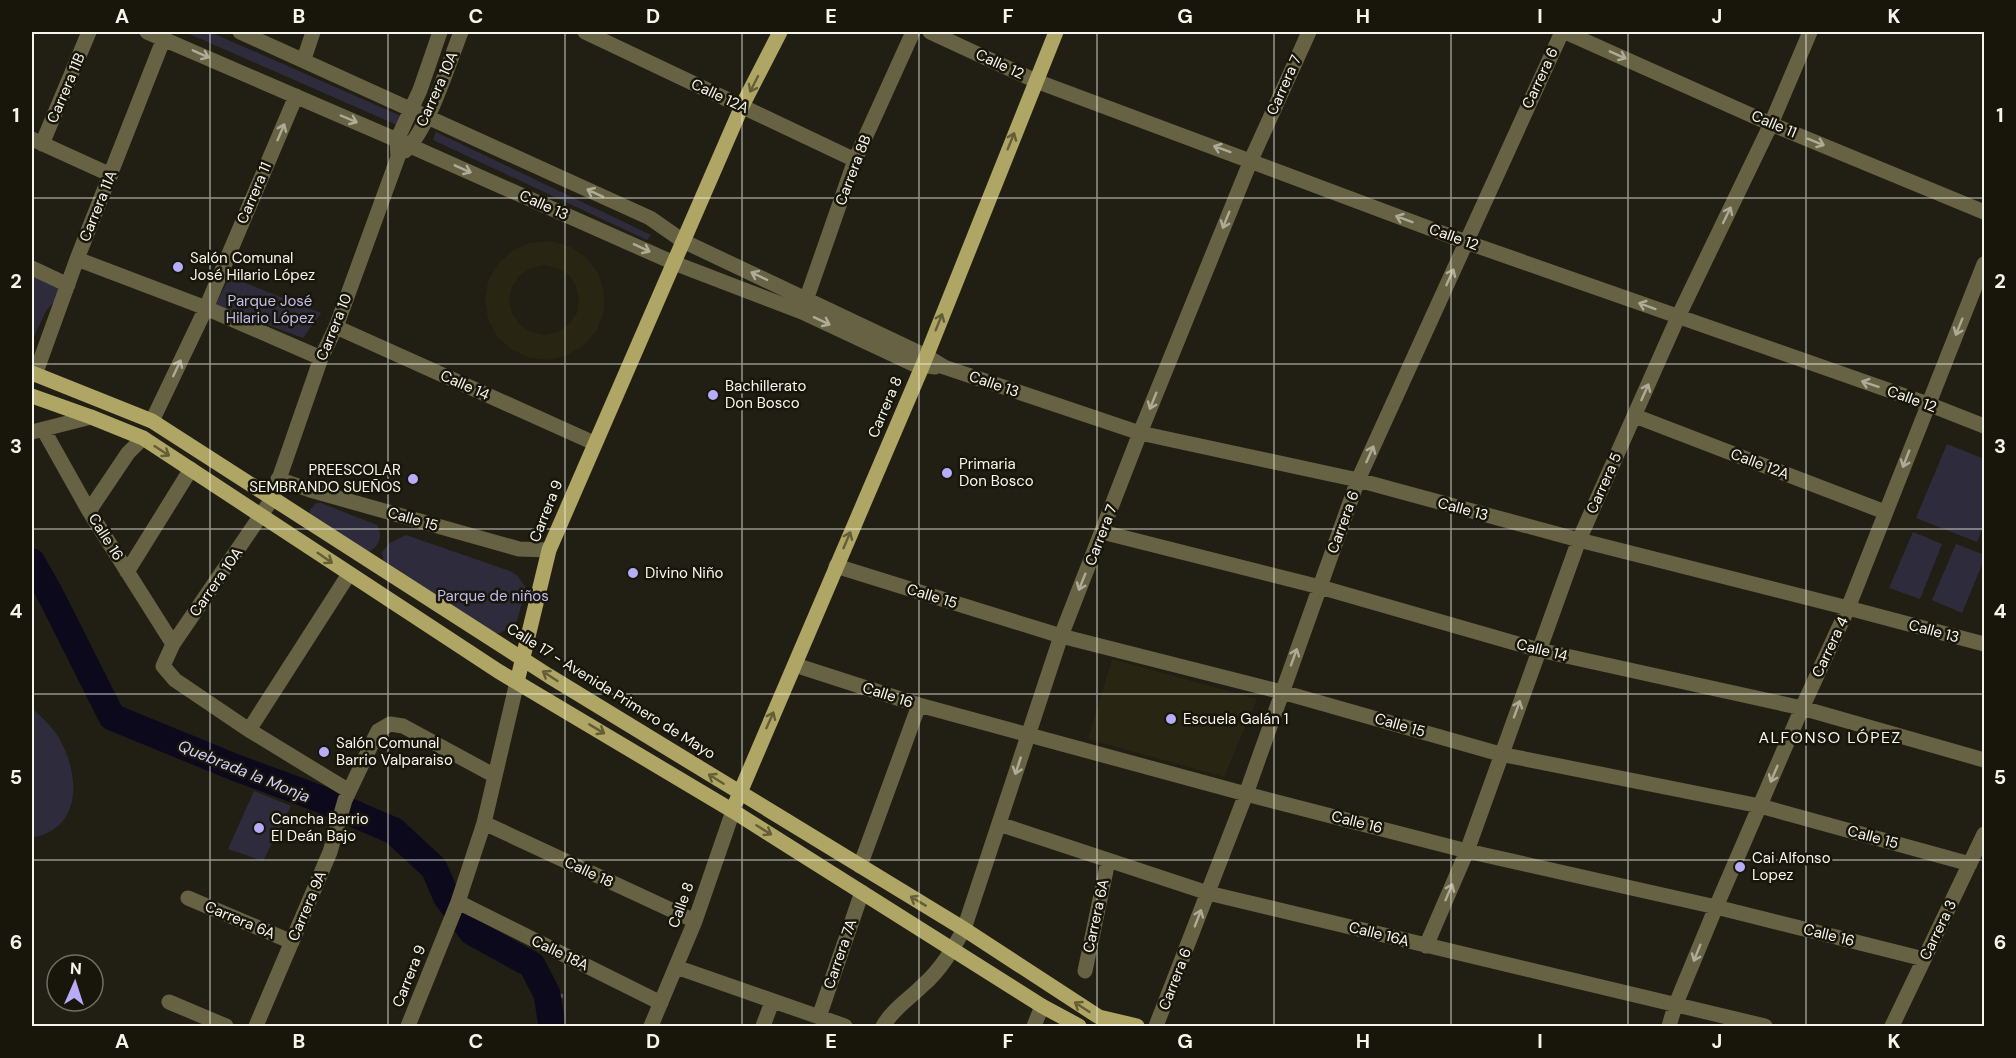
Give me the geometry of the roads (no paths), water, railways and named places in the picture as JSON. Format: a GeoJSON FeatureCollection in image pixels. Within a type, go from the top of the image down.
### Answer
{"type":"FeatureCollection","features":[{"type":"Feature","properties":{"kind":"main road","name":"Carrera 9"},"geometry":{"type":"LineString","coordinates":[[517,682],[549,550],[742,106],[780,32]]}},
{"type":"Feature","properties":{"kind":"main road","name":"Carrera 8"},"geometry":{"type":"LineString","coordinates":[[739,793],[924,361],[1056,32]]}},
{"type":"Feature","properties":{"kind":"main road","name":"Calle 17 - Avenida Primero de Mayo"},"geometry":{"type":"LineString","coordinates":[[33,374],[152,421],[549,676],[964,929],[1099,1017],[1137,1026]]}},
{"type":"Feature","properties":{"kind":"main road"},"geometry":{"type":"LineString","coordinates":[[32,396],[143,438],[517,682],[733,811],[1042,1006],[1079,1026]]}},
{"type":"Feature","properties":{"kind":"main road","name":"Calle 8"},"geometry":{"type":"LineString","coordinates":[[733,811],[739,793]]}},
{"type":"Feature","properties":{"kind":"street","name":"Carrera 11B"},"geometry":{"type":"LineString","coordinates":[[35,144],[90,32]]}},
{"type":"Feature","properties":{"kind":"street","name":"Calle 13"},"geometry":{"type":"LineString","coordinates":[[147,32],[403,142],[674,263],[804,305]]}},
{"type":"Feature","properties":{"kind":"street","name":"Calle 13"},"geometry":{"type":"LineString","coordinates":[[240,32],[304,59],[650,218],[683,241],[804,305],[924,361],[1140,433],[1358,480],[1579,540],[1984,644]]}},
{"type":"Feature","properties":{"kind":"street"},"geometry":{"type":"LineString","coordinates":[[304,59],[313,32]]}},
{"type":"Feature","properties":{"kind":"street","name":"Carrera 10A"},"geometry":{"type":"LineString","coordinates":[[403,142],[412,109],[440,32]]}},
{"type":"Feature","properties":{"kind":"street","name":"Carrera 10A"},"geometry":{"type":"LineString","coordinates":[[403,142],[427,116],[462,32]]}},
{"type":"Feature","properties":{"kind":"street","name":"Calle 12A"},"geometry":{"type":"LineString","coordinates":[[585,32],[855,160]]}},
{"type":"Feature","properties":{"kind":"street","name":"Carrera 8B"},"geometry":{"type":"LineString","coordinates":[[804,305],[855,160],[913,32]]}},
{"type":"Feature","properties":{"kind":"street","name":"Calle 12"},"geometry":{"type":"LineString","coordinates":[[930,32],[1036,81],[1466,242],[1928,404],[1984,426]]}},
{"type":"Feature","properties":{"kind":"street","name":"Carrera 7"},"geometry":{"type":"LineString","coordinates":[[883,1026],[891,1013],[924,985],[952,950],[964,929],[1061,636],[1140,433],[1251,160],[1309,32]]}},
{"type":"Feature","properties":{"kind":"street","name":"Calle 11"},"geometry":{"type":"LineString","coordinates":[[1563,32],[1771,124],[1984,212]]}},
{"type":"Feature","properties":{"kind":"street","name":"Carrera 6"},"geometry":{"type":"LineString","coordinates":[[1156,1026],[1246,794],[1358,480],[1563,32]]}},
{"type":"Feature","properties":{"kind":"street","name":"Carrera 5"},"geometry":{"type":"LineString","coordinates":[[1426,946],[1467,851],[1500,754],[1579,540],[1678,317],[1771,124],[1810,32]]}},
{"type":"Feature","properties":{"kind":"street","name":"Carrera 11A"},"geometry":{"type":"LineString","coordinates":[[33,374],[37,347],[68,285],[164,38]]}},
{"type":"Feature","properties":{"kind":"street","name":"Carrera 11"},"geometry":{"type":"LineString","coordinates":[[152,421],[206,308],[296,96]]}},
{"type":"Feature","properties":{"kind":"street","name":"Carrera 10"},"geometry":{"type":"LineString","coordinates":[[272,499],[321,358],[336,327],[403,142]]}},
{"type":"Feature","properties":{"kind":"street"},"geometry":{"type":"LineString","coordinates":[[35,144],[111,176]]}},
{"type":"Feature","properties":{"kind":"street"},"geometry":{"type":"LineString","coordinates":[[77,258],[206,308],[321,358]]}},
{"type":"Feature","properties":{"kind":"street","name":"Carrera 4"},"geometry":{"type":"LineString","coordinates":[[1669,1026],[1716,907],[1848,608],[1984,264]]}},
{"type":"Feature","properties":{"kind":"street"},"geometry":{"type":"LineString","coordinates":[[32,268],[68,285]]}},
{"type":"Feature","properties":{"kind":"street","name":"Calle 14"},"geometry":{"type":"LineString","coordinates":[[336,327],[594,443]]}},
{"type":"Feature","properties":{"kind":"street","name":"Calle 12A"},"geometry":{"type":"LineString","coordinates":[[1635,416],[1885,512]]}},
{"type":"Feature","properties":{"kind":"street"},"geometry":{"type":"LineString","coordinates":[[37,431],[92,417]]}},
{"type":"Feature","properties":{"kind":"street","name":"Calle 16"},"geometry":{"type":"LineString","coordinates":[[37,431],[173,644]]}},
{"type":"Feature","properties":{"kind":"street"},"geometry":{"type":"LineString","coordinates":[[89,511],[128,453],[143,438]]}},
{"type":"Feature","properties":{"kind":"street"},"geometry":{"type":"LineString","coordinates":[[128,572],[191,470]]}},
{"type":"Feature","properties":{"kind":"street","name":"Calle 15"},"geometry":{"type":"LineString","coordinates":[[278,479],[519,549],[549,550]]}},
{"type":"Feature","properties":{"kind":"street","name":"Carrera 10A"},"geometry":{"type":"LineString","coordinates":[[249,730],[175,680],[163,666],[173,644],[272,499]]}},
{"type":"Feature","properties":{"kind":"street","name":"Calle 14"},"geometry":{"type":"LineString","coordinates":[[1102,532],[1320,587],[1539,650],[1802,708],[1984,760]]}},
{"type":"Feature","properties":{"kind":"street","name":"Calle 15"},"geometry":{"type":"LineString","coordinates":[[836,566],[1061,636],[1282,692],[1500,754],[1760,806],[1970,864]]}},
{"type":"Feature","properties":{"kind":"street"},"geometry":{"type":"LineString","coordinates":[[347,796],[249,730],[349,574]]}},
{"type":"Feature","properties":{"kind":"street","name":"Calle 16"},"geometry":{"type":"LineString","coordinates":[[795,665],[919,705],[1246,794],[1467,851],[1716,907],[1924,959]]}},
{"type":"Feature","properties":{"kind":"street","name":"Carrera 9"},"geometry":{"type":"LineString","coordinates":[[408,1026],[448,930],[484,823],[517,682]]}},
{"type":"Feature","properties":{"kind":"street"},"geometry":{"type":"LineString","coordinates":[[860,866],[919,705]]}},
{"type":"Feature","properties":{"kind":"street","name":"Carrera 9A"},"geometry":{"type":"LineString","coordinates":[[256,1026],[330,852],[336,824],[347,796],[378,731],[390,724],[403,726],[495,776]]}},
{"type":"Feature","properties":{"kind":"street","name":"Calle 8"},"geometry":{"type":"LineString","coordinates":[[651,1026],[695,921],[733,811]]}},
{"type":"Feature","properties":{"kind":"street","name":"Calle 18"},"geometry":{"type":"LineString","coordinates":[[484,823],[695,921]]}},
{"type":"Feature","properties":{"kind":"street","name":"Calle 16A"},"geometry":{"type":"LineString","coordinates":[[999,824],[1208,893],[1765,1026]]}},
{"type":"Feature","properties":{"kind":"street","name":"Carrera 3"},"geometry":{"type":"LineString","coordinates":[[1892,1026],[1984,834]]}},
{"type":"Feature","properties":{"kind":"street","name":"Carrera 6A"},"geometry":{"type":"LineString","coordinates":[[1084,970],[1108,861]]}},
{"type":"Feature","properties":{"kind":"street","name":"Carrera 7A"},"geometry":{"type":"LineString","coordinates":[[819,1017],[862,892]]}},
{"type":"Feature","properties":{"kind":"street","name":"Carrera 6A"},"geometry":{"type":"LineString","coordinates":[[188,898],[292,942]]}},
{"type":"Feature","properties":{"kind":"street","name":"Calle 18A"},"geometry":{"type":"LineString","coordinates":[[458,902],[661,1003]]}},
{"type":"Feature","properties":{"kind":"street"},"geometry":{"type":"LineString","coordinates":[[676,967],[845,1026]]}},
{"type":"Feature","properties":{"kind":"street"},"geometry":{"type":"LineString","coordinates":[[169,1002],[226,1026]]}},
{"type":"Feature","properties":{"kind":"street"},"geometry":{"type":"LineString","coordinates":[[763,1026],[772,1002]]}},
{"type":"Feature","properties":{"kind":"street"},"geometry":{"type":"LineString","coordinates":[[1034,1026],[1042,1006]]}},
{"type":"Feature","properties":{"kind":"waterway","name":"Quebrada la Monja"},"geometry":{"type":"LineString","coordinates":[[32,562],[112,717],[320,799],[394,831],[434,868],[446,896],[472,932],[532,965],[547,994],[552,1026]]}},
{"type":"Feature","properties":{"kind":"waterway"},"geometry":{"type":"LineString","coordinates":[[547,994],[561,996]]}},
{"type":"Feature","properties":{"kind":"place","name":"Salón Comunal José Hilario López"},"geometry":{"type":"Point","coordinates":[178,267]}},
{"type":"Feature","properties":{"kind":"place","name":"Bachillerato Don Bosco"},"geometry":{"type":"Point","coordinates":[713,395]}},
{"type":"Feature","properties":{"kind":"place","name":"Primaria Don Bosco"},"geometry":{"type":"Point","coordinates":[947,473]}},
{"type":"Feature","properties":{"kind":"place","name":"PREESCOLAR SEMBRANDO SUEÑOS"},"geometry":{"type":"Point","coordinates":[413,479]}},
{"type":"Feature","properties":{"kind":"place","name":"Divino Niño"},"geometry":{"type":"Point","coordinates":[633,573]}},
{"type":"Feature","properties":{"kind":"place","name":"Escuela Galán 1"},"geometry":{"type":"Point","coordinates":[1171,719]}},
{"type":"Feature","properties":{"kind":"place","name":"Salón Comunal Barrio Valparaiso"},"geometry":{"type":"Point","coordinates":[324,752]}},
{"type":"Feature","properties":{"kind":"place","name":"Cancha Barrio El Deán Bajo"},"geometry":{"type":"Point","coordinates":[259,828]}},
{"type":"Feature","properties":{"kind":"place","name":"Cai Alfonso Lopez"},"geometry":{"type":"Point","coordinates":[1740,867]}},
{"type":"Feature","properties":{"kind":"district","name":"ALFONSO LÓPEZ"},"geometry":{"type":"Point","coordinates":[1830,737]}},
{"type":"Feature","properties":{"kind":"park label","name":"Parque José Hilario López"},"geometry":{"type":"Point","coordinates":[270,310]}},
{"type":"Feature","properties":{"kind":"park label","name":"Parque de niños"},"geometry":{"type":"Point","coordinates":[493,596]}}]}
